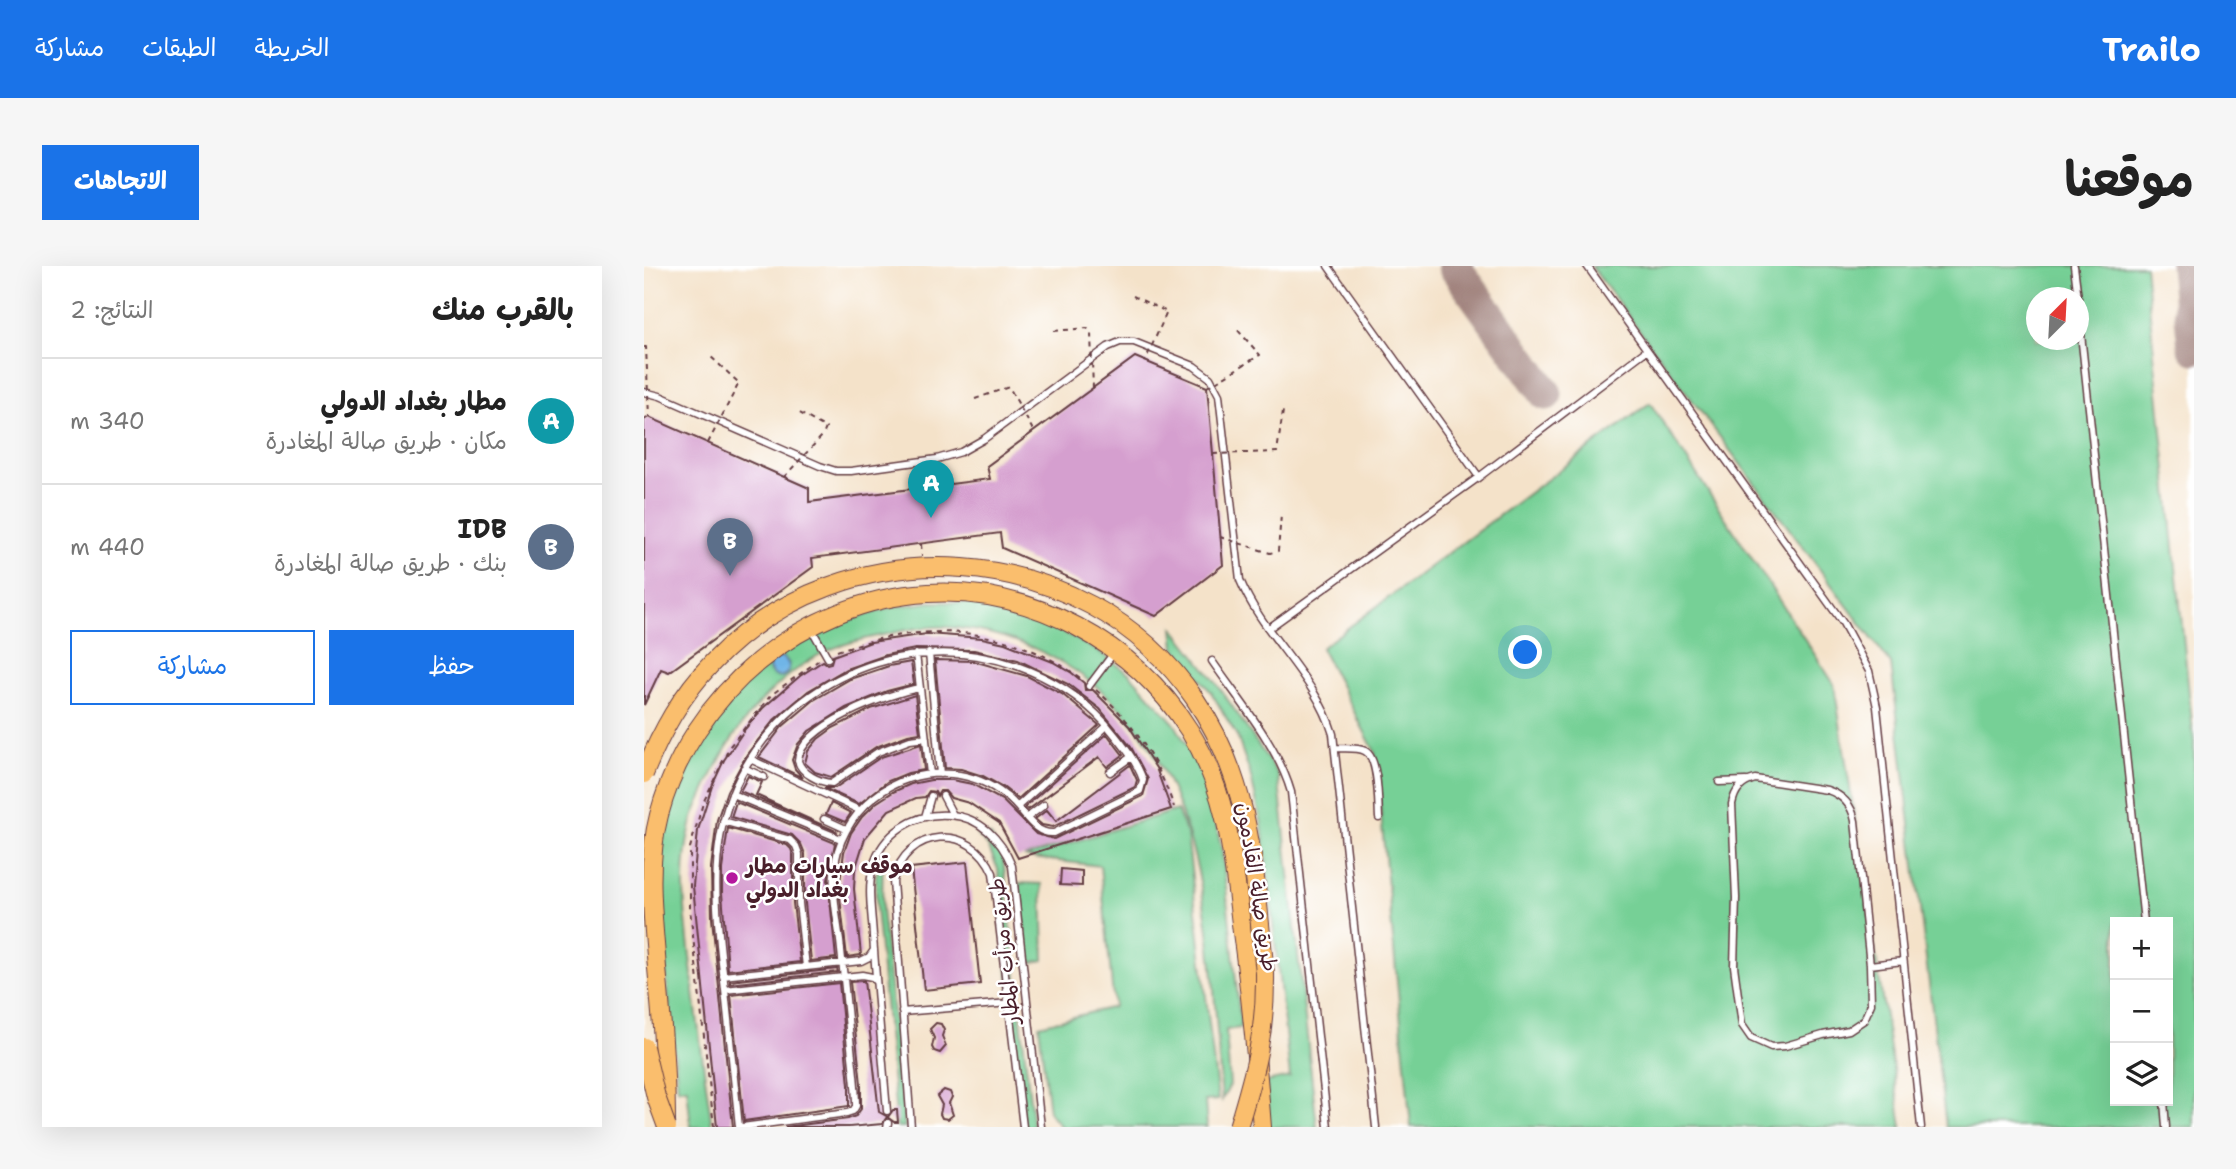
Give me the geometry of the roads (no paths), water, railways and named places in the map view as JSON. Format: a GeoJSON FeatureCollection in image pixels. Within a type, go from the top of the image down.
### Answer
{"type":"FeatureCollection","features":[{"type":"Feature","properties":{"kind":"main road"},"geometry":{"type":"LineString","coordinates":[[644,774],[669,719],[685,694],[713,662],[755,625],[778,610],[844,581],[874,573],[923,567],[990,570],[1062,592],[1109,617],[1154,652],[1194,697],[1225,751],[1245,811],[1266,999],[1261,1045],[1238,1127]]}},
{"type":"Feature","properties":{"kind":"main road","name":"طريق صالة القادمون"},"geometry":{"type":"LineString","coordinates":[[667,1127],[666,1066],[651,878],[654,836],[673,774],[686,748],[719,700],[761,659],[810,626],[848,610],[889,598],[931,592],[996,598],[1039,610],[1079,627],[1116,650],[1154,685],[1200,749],[1220,796],[1227,821],[1253,1019],[1262,1127]]}},
{"type":"Feature","properties":{"kind":"main road"},"geometry":{"type":"LineString","coordinates":[[644,1047],[656,1097],[667,1127]]}},
{"type":"Feature","properties":{"kind":"lane"},"geometry":{"type":"LineString","coordinates":[[1328,266],[1479,477]]}},
{"type":"Feature","properties":{"kind":"lane"},"geometry":{"type":"LineString","coordinates":[[1587,266],[1843,623],[1869,671],[1877,707],[1921,1127]]}},
{"type":"Feature","properties":{"kind":"lane"},"geometry":{"type":"LineString","coordinates":[[2074,266],[2077,287]]}},
{"type":"Feature","properties":{"kind":"lane"},"geometry":{"type":"LineString","coordinates":[[644,392],[660,396],[820,466],[836,471],[851,471],[937,459],[961,452],[984,439],[1108,347],[1120,342],[1141,344],[1200,369],[1210,378],[1217,389],[1237,571],[1248,597],[1319,699],[1336,748],[1376,1127]]}},
{"type":"Feature","properties":{"kind":"lane"},"geometry":{"type":"LineString","coordinates":[[1269,628],[1479,477],[1647,350]]}},
{"type":"Feature","properties":{"kind":"lane"},"geometry":{"type":"LineString","coordinates":[[2083,350],[2143,917]]}},
{"type":"Feature","properties":{"kind":"lane"},"geometry":{"type":"LineString","coordinates":[[810,626],[827,657]]}},
{"type":"Feature","properties":{"kind":"lane"},"geometry":{"type":"LineString","coordinates":[[1089,686],[1116,650]]}},
{"type":"Feature","properties":{"kind":"lane"},"geometry":{"type":"LineString","coordinates":[[929,653],[940,774]]}},
{"type":"Feature","properties":{"kind":"lane"},"geometry":{"type":"LineString","coordinates":[[929,653],[972,655],[1028,670],[1079,699],[1107,726],[1131,757],[1143,780],[1143,786],[1136,795],[1048,834],[1035,828],[1018,806],[986,783],[961,775],[916,776],[892,785],[870,800],[846,829],[834,873],[856,1106],[850,1113],[798,1123],[740,1127],[716,908],[716,874],[723,821],[733,794],[750,759],[783,718],[813,692],[854,670],[892,658],[929,653]]}},
{"type":"Feature","properties":{"kind":"lane"},"geometry":{"type":"LineString","coordinates":[[916,654],[930,774]]}},
{"type":"Feature","properties":{"kind":"lane"},"geometry":{"type":"LineString","coordinates":[[1212,661],[1273,750],[1284,770],[1291,792],[1328,1127]]}},
{"type":"Feature","properties":{"kind":"lane"},"geometry":{"type":"LineString","coordinates":[[920,688],[872,701],[842,716],[802,747],[797,761],[805,772],[825,783],[832,783],[878,752],[926,737]]}},
{"type":"Feature","properties":{"kind":"lane"},"geometry":{"type":"LineString","coordinates":[[1018,806],[1107,726]]}},
{"type":"Feature","properties":{"kind":"lane"},"geometry":{"type":"LineString","coordinates":[[1336,748],[1363,750],[1371,755],[1379,818]]}},
{"type":"Feature","properties":{"kind":"lane"},"geometry":{"type":"LineString","coordinates":[[1110,772],[1131,757]]}},
{"type":"Feature","properties":{"kind":"lane"},"geometry":{"type":"LineString","coordinates":[[750,759],[859,810]]}},
{"type":"Feature","properties":{"kind":"lane"},"geometry":{"type":"LineString","coordinates":[[744,768],[764,778]]}},
{"type":"Feature","properties":{"kind":"lane"},"geometry":{"type":"LineString","coordinates":[[1719,782],[1762,780],[1827,790],[1849,804],[1856,821],[1870,965],[1870,1010],[1855,1028],[1778,1048],[1757,1043],[1746,1032],[1740,1018],[1734,966],[1736,898],[1732,804],[1737,790],[1748,781]]}},
{"type":"Feature","properties":{"kind":"lane"},"geometry":{"type":"LineString","coordinates":[[733,794],[842,839]]}},
{"type":"Feature","properties":{"kind":"lane"},"geometry":{"type":"LineString","coordinates":[[925,817],[931,796]]}},
{"type":"Feature","properties":{"kind":"lane"},"geometry":{"type":"LineString","coordinates":[[943,796],[953,815]]}},
{"type":"Feature","properties":{"kind":"lane"},"geometry":{"type":"LineString","coordinates":[[1028,817],[1044,805]]}},
{"type":"Feature","properties":{"kind":"lane","name":"طريق مرأب المطار"},"geometry":{"type":"LineString","coordinates":[[887,1111],[870,881],[881,848],[897,830],[925,817],[953,815],[985,828],[1001,845],[1012,866],[1041,1127]]}},
{"type":"Feature","properties":{"kind":"lane"},"geometry":{"type":"LineString","coordinates":[[824,819],[846,829]]}},
{"type":"Feature","properties":{"kind":"lane"},"geometry":{"type":"LineString","coordinates":[[723,821],[790,840],[798,850],[799,904],[806,967]]}},
{"type":"Feature","properties":{"kind":"lane"},"geometry":{"type":"LineString","coordinates":[[911,1127],[893,881],[895,871],[905,854],[921,842],[940,837],[959,839],[976,849],[989,864],[995,883],[1023,1127]]}},
{"type":"Feature","properties":{"kind":"lane"},"geometry":{"type":"LineString","coordinates":[[723,976],[861,961],[869,957],[874,950]]}},
{"type":"Feature","properties":{"kind":"lane"},"geometry":{"type":"LineString","coordinates":[[1870,965],[1903,961]]}},
{"type":"Feature","properties":{"kind":"lane"},"geometry":{"type":"LineString","coordinates":[[725,990],[862,975],[872,976],[876,982]]}},
{"type":"Feature","properties":{"kind":"lane"},"geometry":{"type":"LineString","coordinates":[[902,1012],[1009,1003]]}},
{"type":"Feature","properties":{"kind":"lane"},"geometry":{"type":"LineString","coordinates":[[2164,1106],[2166,1127]]}},
{"type":"Feature","properties":{"kind":"water"},"geometry":{"type":"Polygon","coordinates":[[[775,657],[783,657],[789,667],[783,677],[775,677],[769,671],[769,663],[775,657]]]}},
{"type":"Feature","properties":{"kind":"place","name":"مطار بغداد الدولي"},"geometry":{"type":"Point","coordinates":[931,518]}},
{"type":"Feature","properties":{"kind":"place","name":"IDB"},"geometry":{"type":"Point","coordinates":[730,576]}},
{"type":"Feature","properties":{"kind":"place","name":"موقف سيارات مطار بغداد الدولي"},"geometry":{"type":"Point","coordinates":[732,878]}}]}
